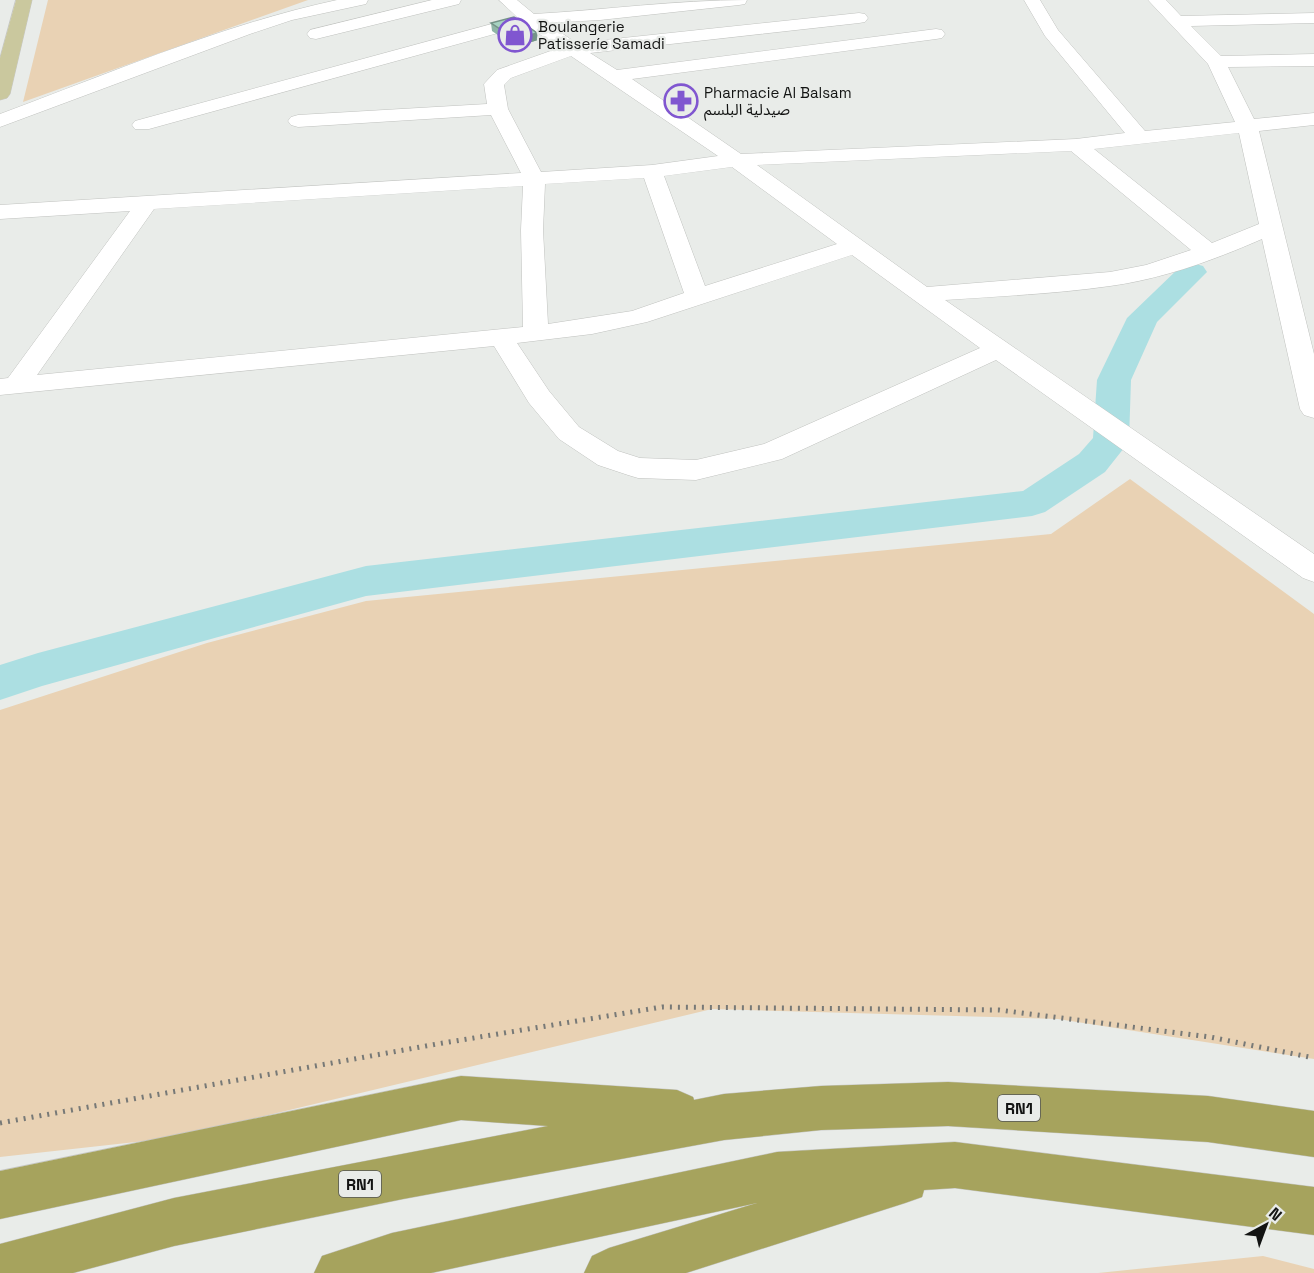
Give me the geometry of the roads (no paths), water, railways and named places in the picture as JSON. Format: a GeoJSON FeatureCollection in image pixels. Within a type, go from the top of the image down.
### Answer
{"type":"FeatureCollection","features":[{"type":"Feature","properties":{"kind":"highway"},"geometry":{"type":"LineString","coordinates":[[0,1195],[461,1098],[724,1117]]}},
{"type":"Feature","properties":{"kind":"highway","name":"RN1"},"geometry":{"type":"LineString","coordinates":[[0,1269],[174,1222],[403,1176],[724,1117],[821,1108],[948,1104],[1208,1119],[1314,1134]]}},
{"type":"Feature","properties":{"kind":"highway"},"geometry":{"type":"LineString","coordinates":[[609,1273],[955,1165]]}},
{"type":"Feature","properties":{"kind":"highway"},"geometry":{"type":"LineString","coordinates":[[339,1273],[392,1257],[777,1175],[955,1165],[1314,1211]]}},
{"type":"Feature","properties":{"kind":"main road"},"geometry":{"type":"LineString","coordinates":[[0,94],[24,0]]}},
{"type":"Feature","properties":{"kind":"street"},"geometry":{"type":"LineString","coordinates":[[0,121],[244,30],[287,16],[360,0]]}},
{"type":"Feature","properties":{"kind":"street"},"geometry":{"type":"LineString","coordinates":[[316,34],[453,0]]}},
{"type":"Feature","properties":{"kind":"street"},"geometry":{"type":"LineString","coordinates":[[142,124],[518,9],[594,0]]}},
{"type":"Feature","properties":{"kind":"street"},"geometry":{"type":"LineString","coordinates":[[518,9],[600,15],[739,0]]}},
{"type":"Feature","properties":{"kind":"street"},"geometry":{"type":"LineString","coordinates":[[848,0],[859,18],[860,44]]}},
{"type":"Feature","properties":{"kind":"street"},"geometry":{"type":"LineString","coordinates":[[1032,0],[1051,32],[1139,137]]}},
{"type":"Feature","properties":{"kind":"street"},"geometry":{"type":"LineString","coordinates":[[1156,0],[1216,62],[1247,125],[1314,409]]}},
{"type":"Feature","properties":{"kind":"street"},"geometry":{"type":"LineString","coordinates":[[518,9],[737,160],[853,247],[1314,570]]}},
{"type":"Feature","properties":{"kind":"street"},"geometry":{"type":"LineString","coordinates":[[536,332],[532,230],[534,178],[498,109],[494,84],[496,80],[504,74],[573,49],[859,18]]}},
{"type":"Feature","properties":{"kind":"street"},"geometry":{"type":"LineString","coordinates":[[1176,21],[1314,18]]}},
{"type":"Feature","properties":{"kind":"street"},"geometry":{"type":"LineString","coordinates":[[615,76],[936,34]]}},
{"type":"Feature","properties":{"kind":"street"},"geometry":{"type":"LineString","coordinates":[[1216,62],[1314,60]]}},
{"type":"Feature","properties":{"kind":"street"},"geometry":{"type":"LineString","coordinates":[[298,121],[498,109]]}},
{"type":"Feature","properties":{"kind":"street"},"geometry":{"type":"LineString","coordinates":[[0,212],[652,171],[737,160],[1076,145],[1314,119]]}},
{"type":"Feature","properties":{"kind":"street"},"geometry":{"type":"LineString","coordinates":[[1076,145],[1208,252]]}},
{"type":"Feature","properties":{"kind":"street"},"geometry":{"type":"LineString","coordinates":[[652,171],[697,296]]}},
{"type":"Feature","properties":{"kind":"street"},"geometry":{"type":"LineString","coordinates":[[8,386],[146,204]]}},
{"type":"Feature","properties":{"kind":"street"},"geometry":{"type":"LineString","coordinates":[[921,295],[1110,279],[1151,271],[1271,227]]}},
{"type":"Feature","properties":{"kind":"street"},"geometry":{"type":"LineString","coordinates":[[8,386],[501,338],[638,317],[853,247]]}},
{"type":"Feature","properties":{"kind":"street"},"geometry":{"type":"LineString","coordinates":[[501,338],[539,397],[569,433],[608,458],[638,468],[696,470],[772,452],[1000,349]]}},
{"type":"Feature","properties":{"kind":"waterway"},"geometry":{"type":"LineString","coordinates":[[0,683],[38,670],[366,581],[1032,503],[1092,463],[1111,440],[1114,380],[1143,318],[1192,272]]}},
{"type":"Feature","properties":{"kind":"place","name":"Boulangerie Patisseríe Samadi"},"geometry":{"type":"Point","coordinates":[515,35]}},
{"type":"Feature","properties":{"kind":"place","name":"Pharmacie Al Balsam صيدلية البلسم"},"geometry":{"type":"Point","coordinates":[681,101]}}]}
